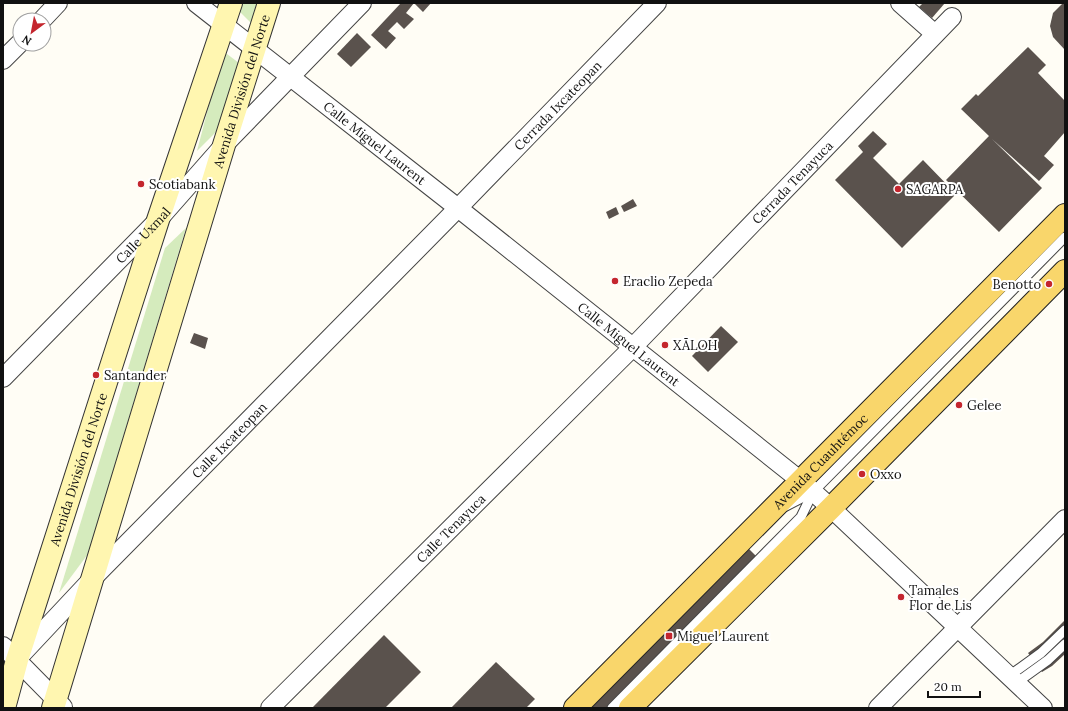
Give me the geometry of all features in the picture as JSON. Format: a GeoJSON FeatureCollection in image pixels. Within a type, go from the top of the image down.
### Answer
{"type":"FeatureCollection","features":[{"type":"Feature","properties":{"kind":"main road","name":"Avenida División del Norte"},"geometry":{"type":"LineString","coordinates":[[4,708],[8,660],[231,3]]}},
{"type":"Feature","properties":{"kind":"main road","name":"Avenida División del Norte"},"geometry":{"type":"LineString","coordinates":[[57,705],[224,145],[269,3]]}},
{"type":"Feature","properties":{"kind":"main road","name":"Avenida Cuauhtémoc"},"geometry":{"type":"LineString","coordinates":[[575,708],[807,486],[1065,215]]}},
{"type":"Feature","properties":{"kind":"main road"},"geometry":{"type":"LineString","coordinates":[[630,708],[831,508],[1065,271]]}},
{"type":"Feature","properties":{"kind":"street"},"geometry":{"type":"LineString","coordinates":[[50,12],[58,3]]}},
{"type":"Feature","properties":{"kind":"street","name":"Calle Miguel Laurent"},"geometry":{"type":"LineString","coordinates":[[196,3],[458,208],[807,486],[1043,708]]}},
{"type":"Feature","properties":{"kind":"street","name":"Calle Uxmal"},"geometry":{"type":"LineString","coordinates":[[3,378],[158,220],[224,145],[291,78],[362,3]]}},
{"type":"Feature","properties":{"kind":"street","name":"Cerrada Ixcateopan"},"geometry":{"type":"LineString","coordinates":[[458,208],[657,3]]}},
{"type":"Feature","properties":{"kind":"street"},"geometry":{"type":"LineString","coordinates":[[900,3],[935,34]]}},
{"type":"Feature","properties":{"kind":"street","name":"Cerrada Tenayuca"},"geometry":{"type":"LineString","coordinates":[[632,348],[952,17]]}},
{"type":"Feature","properties":{"kind":"street"},"geometry":{"type":"LineString","coordinates":[[3,60],[12,51]]}},
{"type":"Feature","properties":{"kind":"street","name":"Calle Ixcateopan"},"geometry":{"type":"LineString","coordinates":[[8,660],[94,577],[458,208]]}},
{"type":"Feature","properties":{"kind":"street","name":"Calle Tenayuca"},"geometry":{"type":"LineString","coordinates":[[270,708],[632,348]]}},
{"type":"Feature","properties":{"kind":"street"},"geometry":{"type":"LineString","coordinates":[[878,708],[1065,519]]}},
{"type":"Feature","properties":{"kind":"street"},"geometry":{"type":"LineString","coordinates":[[8,660],[57,705]]}},
{"type":"Feature","properties":{"kind":"lane"},"geometry":{"type":"LineString","coordinates":[[583,708],[787,505],[1065,237]]}},
{"type":"Feature","properties":{"kind":"lane"},"geometry":{"type":"LineString","coordinates":[[612,708],[801,517],[807,486]]}},
{"type":"Feature","properties":{"kind":"lane"},"geometry":{"type":"LineString","coordinates":[[1013,679],[1065,630]]}},
{"type":"Feature","properties":{"kind":"lane"},"geometry":{"type":"LineString","coordinates":[[1013,679],[1048,660],[1065,644]]}},
{"type":"Feature","properties":{"kind":"green space"},"geometry":{"type":"Polygon","coordinates":[[[242,3],[259,3],[253,25],[239,11],[242,3]]]}},
{"type":"Feature","properties":{"kind":"green space"},"geometry":{"type":"Polygon","coordinates":[[[223,51],[239,63],[219,129],[197,151],[223,51]]]}},
{"type":"Feature","properties":{"kind":"green space"},"geometry":{"type":"Polygon","coordinates":[[[186,228],[88,554],[59,593],[165,248],[186,228]]]}},
{"type":"Feature","properties":{"kind":"building"},"geometry":{"type":"Polygon","coordinates":[[[401,3],[414,3],[406,13],[414,19],[404,29],[397,22],[388,31],[396,38],[386,49],[371,35],[401,3]]]}},
{"type":"Feature","properties":{"kind":"building"},"geometry":{"type":"Polygon","coordinates":[[[414,3],[431,3],[423,12],[414,3]]]}},
{"type":"Feature","properties":{"kind":"building"},"geometry":{"type":"Polygon","coordinates":[[[923,3],[945,3],[932,18],[919,7],[923,3]]]}},
{"type":"Feature","properties":{"kind":"building"},"geometry":{"type":"Polygon","coordinates":[[[1063,3],[1065,3],[1065,50],[1053,37],[1050,26],[1053,13],[1063,3]]]}},
{"type":"Feature","properties":{"kind":"building"},"geometry":{"type":"Polygon","coordinates":[[[357,33],[371,47],[351,67],[337,54],[357,33]]]}},
{"type":"Feature","properties":{"kind":"building"},"geometry":{"type":"Polygon","coordinates":[[[1028,47],[1046,65],[1038,73],[1065,101],[1065,132],[1044,156],[1054,165],[1039,181],[992,139],[1042,188],[999,232],[946,180],[989,136],[961,109],[976,94],[978,96],[1028,47]]]}},
{"type":"Feature","properties":{"kind":"building","name":"SAGARPA"},"geometry":{"type":"Polygon","coordinates":[[[873,131],[887,144],[873,158],[899,184],[923,160],[956,194],[902,248],[835,180],[863,152],[858,146],[873,131]]]}},
{"type":"Feature","properties":{"kind":"building"},"geometry":{"type":"Polygon","coordinates":[[[633,199],[637,206],[624,212],[621,206],[633,199]]]}},
{"type":"Feature","properties":{"kind":"building"},"geometry":{"type":"Polygon","coordinates":[[[616,207],[619,214],[609,219],[606,212],[616,207]]]}},
{"type":"Feature","properties":{"kind":"building"},"geometry":{"type":"Polygon","coordinates":[[[721,326],[738,342],[708,372],[692,356],[721,326]]]}},
{"type":"Feature","properties":{"kind":"building"},"geometry":{"type":"Polygon","coordinates":[[[194,333],[208,338],[205,349],[190,343],[194,333]]]}},
{"type":"Feature","properties":{"kind":"building"},"geometry":{"type":"Polygon","coordinates":[[[745,545],[759,559],[611,708],[582,708],[745,545]]]}},
{"type":"Feature","properties":{"kind":"building"},"geometry":{"type":"Polygon","coordinates":[[[1065,620],[1065,654],[1052,666],[1042,672],[1028,653],[1043,642],[1065,620]]]}},
{"type":"Feature","properties":{"kind":"building"},"geometry":{"type":"Polygon","coordinates":[[[384,635],[421,672],[385,708],[312,708],[384,635]]]}},
{"type":"Feature","properties":{"kind":"building"},"geometry":{"type":"Polygon","coordinates":[[[496,662],[535,699],[526,708],[451,708],[496,662]]]}},
{"type":"Feature","properties":{"kind":"place","name":"Scotiabank"},"geometry":{"type":"Point","coordinates":[141,184]}},
{"type":"Feature","properties":{"kind":"place","name":"SAGARPA"},"geometry":{"type":"Point","coordinates":[898,189]}},
{"type":"Feature","properties":{"kind":"place","name":"Eraclio Zepeda"},"geometry":{"type":"Point","coordinates":[615,281]}},
{"type":"Feature","properties":{"kind":"place","name":"Benotto"},"geometry":{"type":"Point","coordinates":[1049,284]}},
{"type":"Feature","properties":{"kind":"place","name":"XĀLOH"},"geometry":{"type":"Point","coordinates":[665,345]}},
{"type":"Feature","properties":{"kind":"place","name":"Santander"},"geometry":{"type":"Point","coordinates":[96,375]}},
{"type":"Feature","properties":{"kind":"place","name":"Gelee"},"geometry":{"type":"Point","coordinates":[959,405]}},
{"type":"Feature","properties":{"kind":"place","name":"Oxxo"},"geometry":{"type":"Point","coordinates":[862,474]}},
{"type":"Feature","properties":{"kind":"place","name":"Tamales Flor de Lis"},"geometry":{"type":"Point","coordinates":[901,597]}},
{"type":"Feature","properties":{"kind":"place","name":"Miguel Laurent"},"geometry":{"type":"Point","coordinates":[669,636]}}]}
